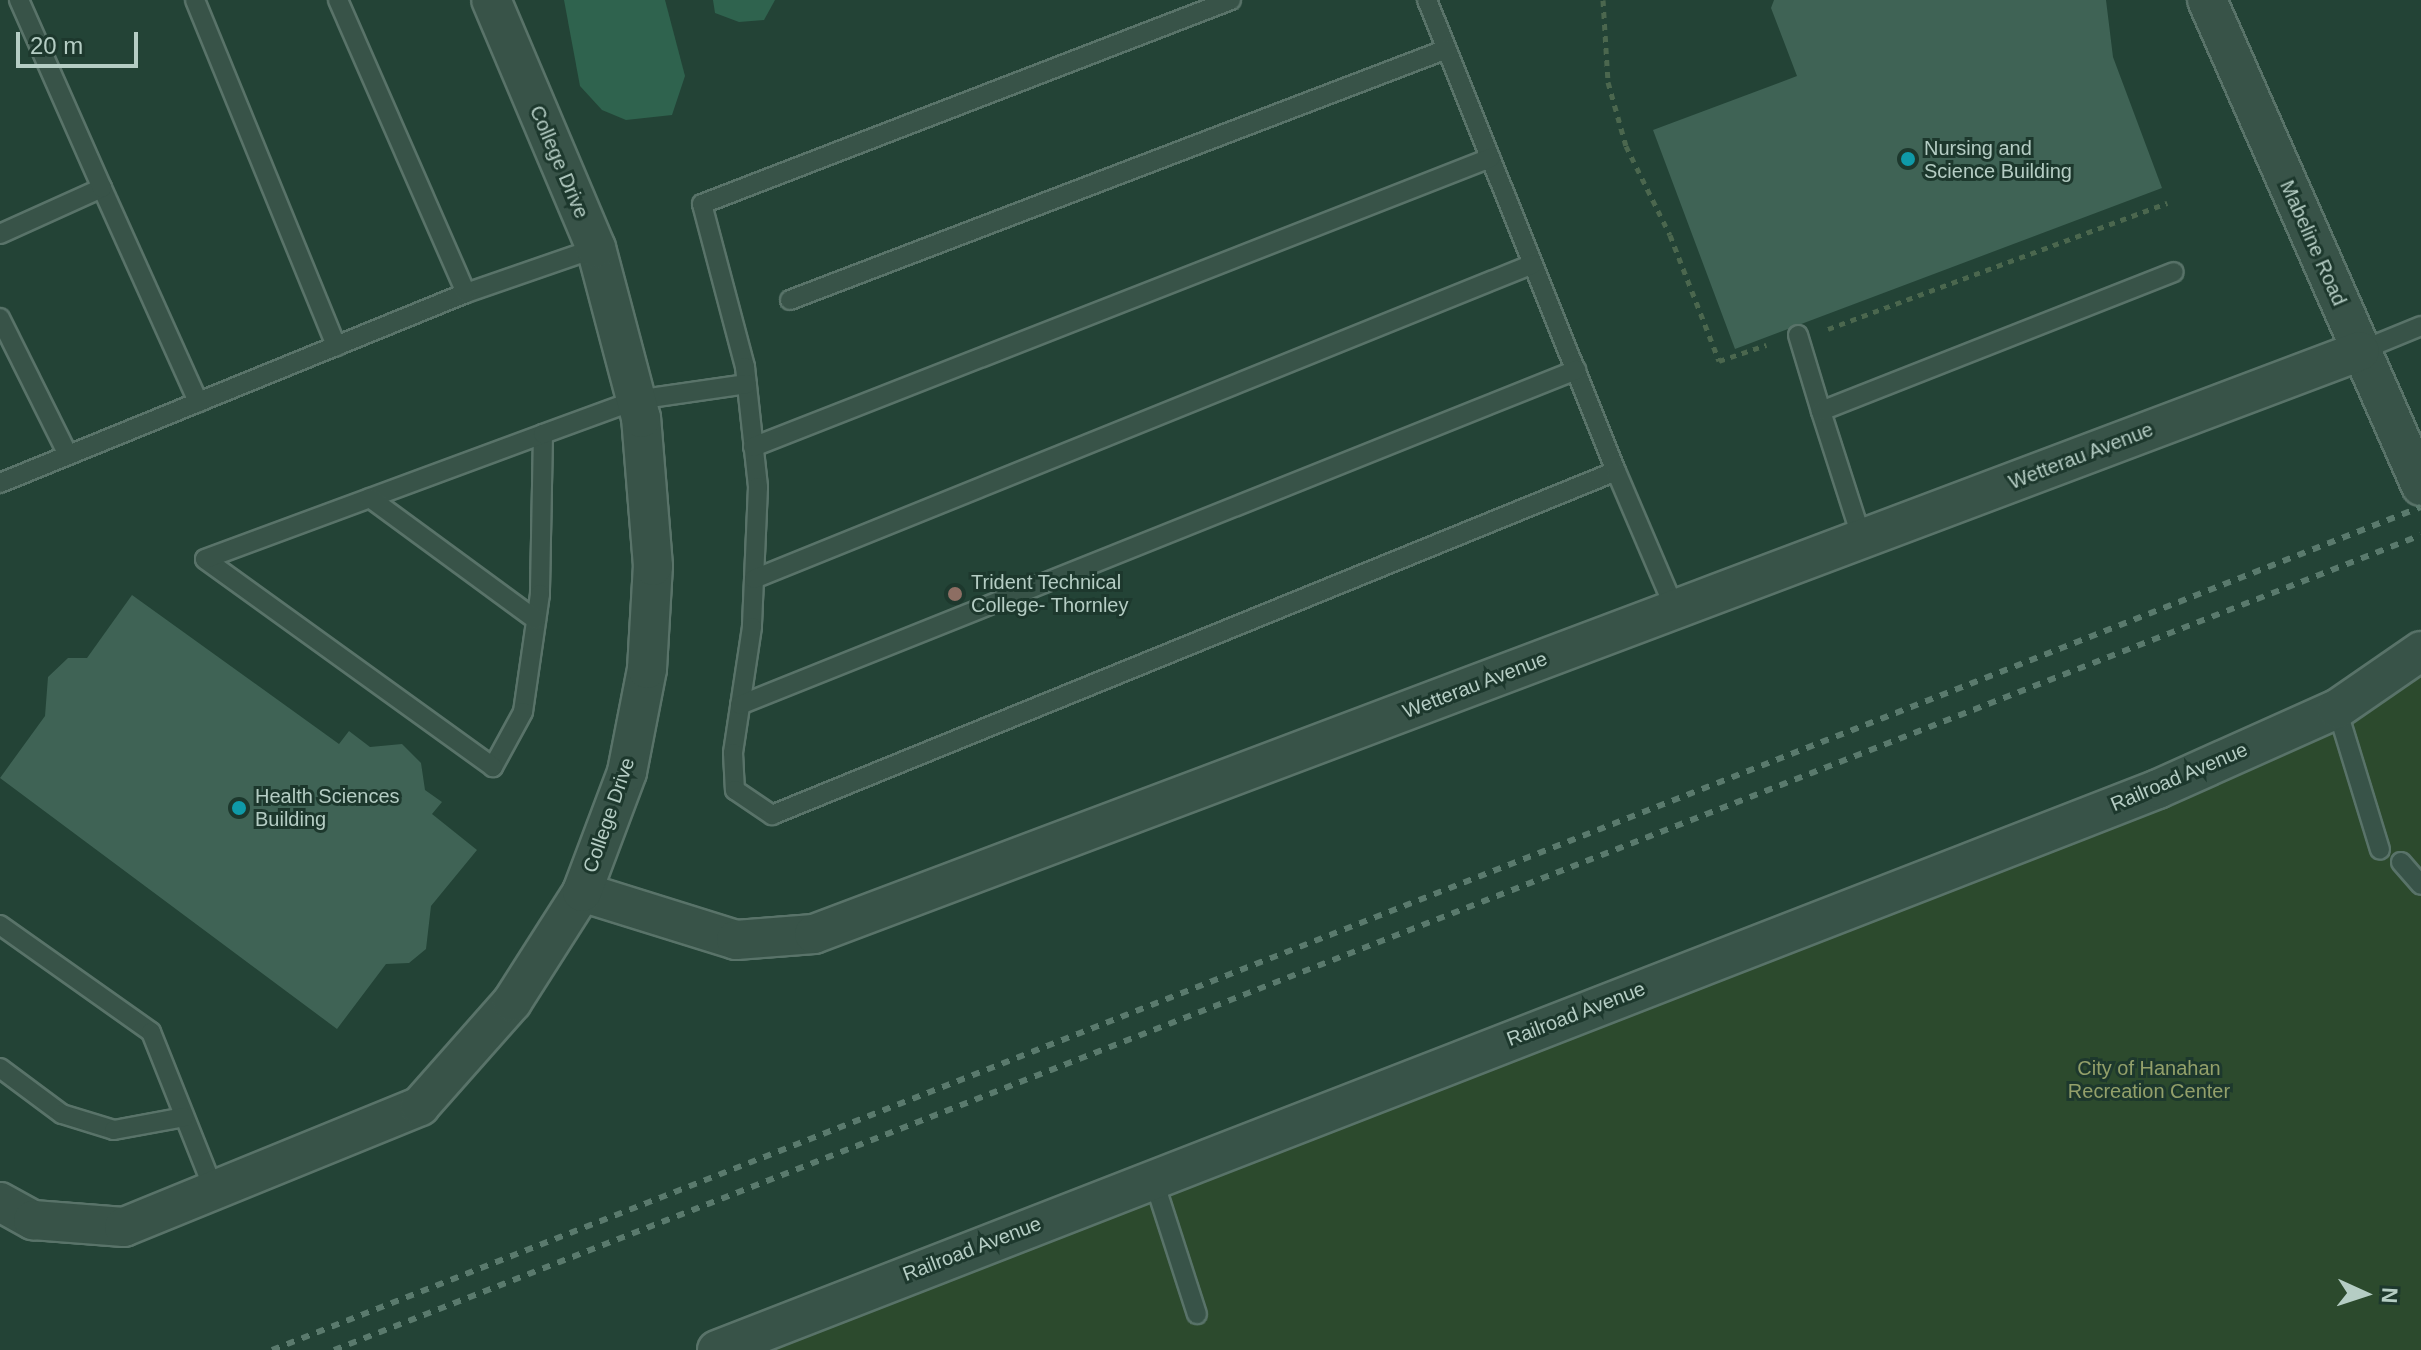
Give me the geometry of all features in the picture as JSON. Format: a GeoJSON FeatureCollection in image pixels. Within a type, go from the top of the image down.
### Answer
{"type":"FeatureCollection","features":[{"type":"Feature","properties":{"kind":"street","name":"College Drive"},"geometry":{"type":"LineString","coordinates":[[0,1202],[33,1220],[124,1227],[420,1106],[512,1002],[582,892],[627,772],[647,669],[653,566],[641,418],[596,248],[491,0]]}},
{"type":"Feature","properties":{"kind":"street","name":"Mabeline Road"},"geometry":{"type":"LineString","coordinates":[[2207,0],[2421,486]]}},
{"type":"Feature","properties":{"kind":"street","name":"Wetterau Avenue"},"geometry":{"type":"LineString","coordinates":[[582,892],[736,940],[814,934],[2360,351]]}},
{"type":"Feature","properties":{"kind":"street","name":"Railroad Avenue"},"geometry":{"type":"LineString","coordinates":[[717,1350],[2158,789],[2337,709],[2421,651]]}},
{"type":"Feature","properties":{"kind":"lane"},"geometry":{"type":"LineString","coordinates":[[19,0],[198,402]]}},
{"type":"Feature","properties":{"kind":"lane"},"geometry":{"type":"LineString","coordinates":[[195,0],[336,346]]}},
{"type":"Feature","properties":{"kind":"lane"},"geometry":{"type":"LineString","coordinates":[[338,0],[466,293]]}},
{"type":"Feature","properties":{"kind":"lane"},"geometry":{"type":"LineString","coordinates":[[1231,0],[702,204],[747,384],[758,487],[752,627],[733,753],[735,790],[772,815],[1616,471]]}},
{"type":"Feature","properties":{"kind":"lane"},"geometry":{"type":"LineString","coordinates":[[1427,0],[1616,471],[1675,609]]}},
{"type":"Feature","properties":{"kind":"lane"},"geometry":{"type":"LineString","coordinates":[[790,300],[1447,49]]}},
{"type":"Feature","properties":{"kind":"lane"},"geometry":{"type":"LineString","coordinates":[[753,447],[1490,158]]}},
{"type":"Feature","properties":{"kind":"lane"},"geometry":{"type":"LineString","coordinates":[[0,234],[102,188]]}},
{"type":"Feature","properties":{"kind":"lane"},"geometry":{"type":"LineString","coordinates":[[0,483],[466,293],[596,248]]}},
{"type":"Feature","properties":{"kind":"lane"},"geometry":{"type":"LineString","coordinates":[[754,579],[1533,264]]}},
{"type":"Feature","properties":{"kind":"lane"},"geometry":{"type":"LineString","coordinates":[[1821,411],[2174,272]]}},
{"type":"Feature","properties":{"kind":"lane"},"geometry":{"type":"LineString","coordinates":[[0,318],[68,455]]}},
{"type":"Feature","properties":{"kind":"lane"},"geometry":{"type":"LineString","coordinates":[[2360,351],[2421,326]]}},
{"type":"Feature","properties":{"kind":"lane"},"geometry":{"type":"LineString","coordinates":[[1798,335],[1862,539]]}},
{"type":"Feature","properties":{"kind":"lane"},"geometry":{"type":"LineString","coordinates":[[740,705],[1576,370]]}},
{"type":"Feature","properties":{"kind":"lane"},"geometry":{"type":"LineString","coordinates":[[543,434],[544,483],[536,620],[523,712],[493,767],[205,559],[543,434],[636,400],[747,384]]}},
{"type":"Feature","properties":{"kind":"lane"},"geometry":{"type":"LineString","coordinates":[[370,498],[536,620]]}},
{"type":"Feature","properties":{"kind":"lane"},"geometry":{"type":"LineString","coordinates":[[2337,709],[2380,850]]}},
{"type":"Feature","properties":{"kind":"lane"},"geometry":{"type":"LineString","coordinates":[[2401,862],[2421,885]]}},
{"type":"Feature","properties":{"kind":"lane"},"geometry":{"type":"LineString","coordinates":[[0,925],[151,1032],[214,1190]]}},
{"type":"Feature","properties":{"kind":"lane"},"geometry":{"type":"LineString","coordinates":[[0,1068],[62,1114],[114,1130],[184,1117]]}},
{"type":"Feature","properties":{"kind":"lane"},"geometry":{"type":"LineString","coordinates":[[1153,1178],[1197,1314]]}},
{"type":"Feature","properties":{"kind":"path"},"geometry":{"type":"LineString","coordinates":[[1603,0],[1608,82],[1626,146],[1670,235],[1719,361],[1766,345]]}},
{"type":"Feature","properties":{"kind":"path"},"geometry":{"type":"LineString","coordinates":[[1819,333],[2167,203]]}},
{"type":"Feature","properties":{"kind":"green space","name":"City of Hanahan Recreation Center"},"geometry":{"type":"Polygon","coordinates":[[[2421,651],[2421,1350],[717,1350],[1889,892],[2421,651]]]}},
{"type":"Feature","properties":{"kind":"shaded area"},"geometry":{"type":"Polygon","coordinates":[[[564,0],[665,0],[685,76],[672,115],[626,120],[602,110],[580,86],[564,0]]]}},
{"type":"Feature","properties":{"kind":"shaded area"},"geometry":{"type":"Polygon","coordinates":[[[713,0],[775,0],[764,20],[739,22],[715,13],[713,0]]]}},
{"type":"Feature","properties":{"kind":"building","name":"Nursing and Science Building"},"geometry":{"type":"Polygon","coordinates":[[[1774,0],[2106,0],[2113,57],[2162,188],[1735,349],[1653,130],[1797,76],[1771,8],[1774,0]]]}},
{"type":"Feature","properties":{"kind":"building","name":"Health Sciences Building"},"geometry":{"type":"Polygon","coordinates":[[[132,595],[339,744],[349,731],[370,747],[402,744],[421,763],[425,790],[442,802],[432,814],[477,850],[431,906],[426,949],[409,963],[386,964],[337,1029],[0,778],[45,716],[48,677],[68,658],[87,658],[132,595]]]}},
{"type":"Feature","properties":{"kind":"railway"},"geometry":{"type":"LineString","coordinates":[[272,1350],[2421,507]]}},
{"type":"Feature","properties":{"kind":"railway"},"geometry":{"type":"LineString","coordinates":[[334,1350],[2421,535]]}},
{"type":"Feature","properties":{"kind":"place","name":"Nursing and Science Building"},"geometry":{"type":"Point","coordinates":[1908,159]}},
{"type":"Feature","properties":{"kind":"place","name":"Trident Technical College- Thornley"},"geometry":{"type":"Point","coordinates":[955,594]}},
{"type":"Feature","properties":{"kind":"place","name":"Health Sciences Building"},"geometry":{"type":"Point","coordinates":[239,808]}}]}
